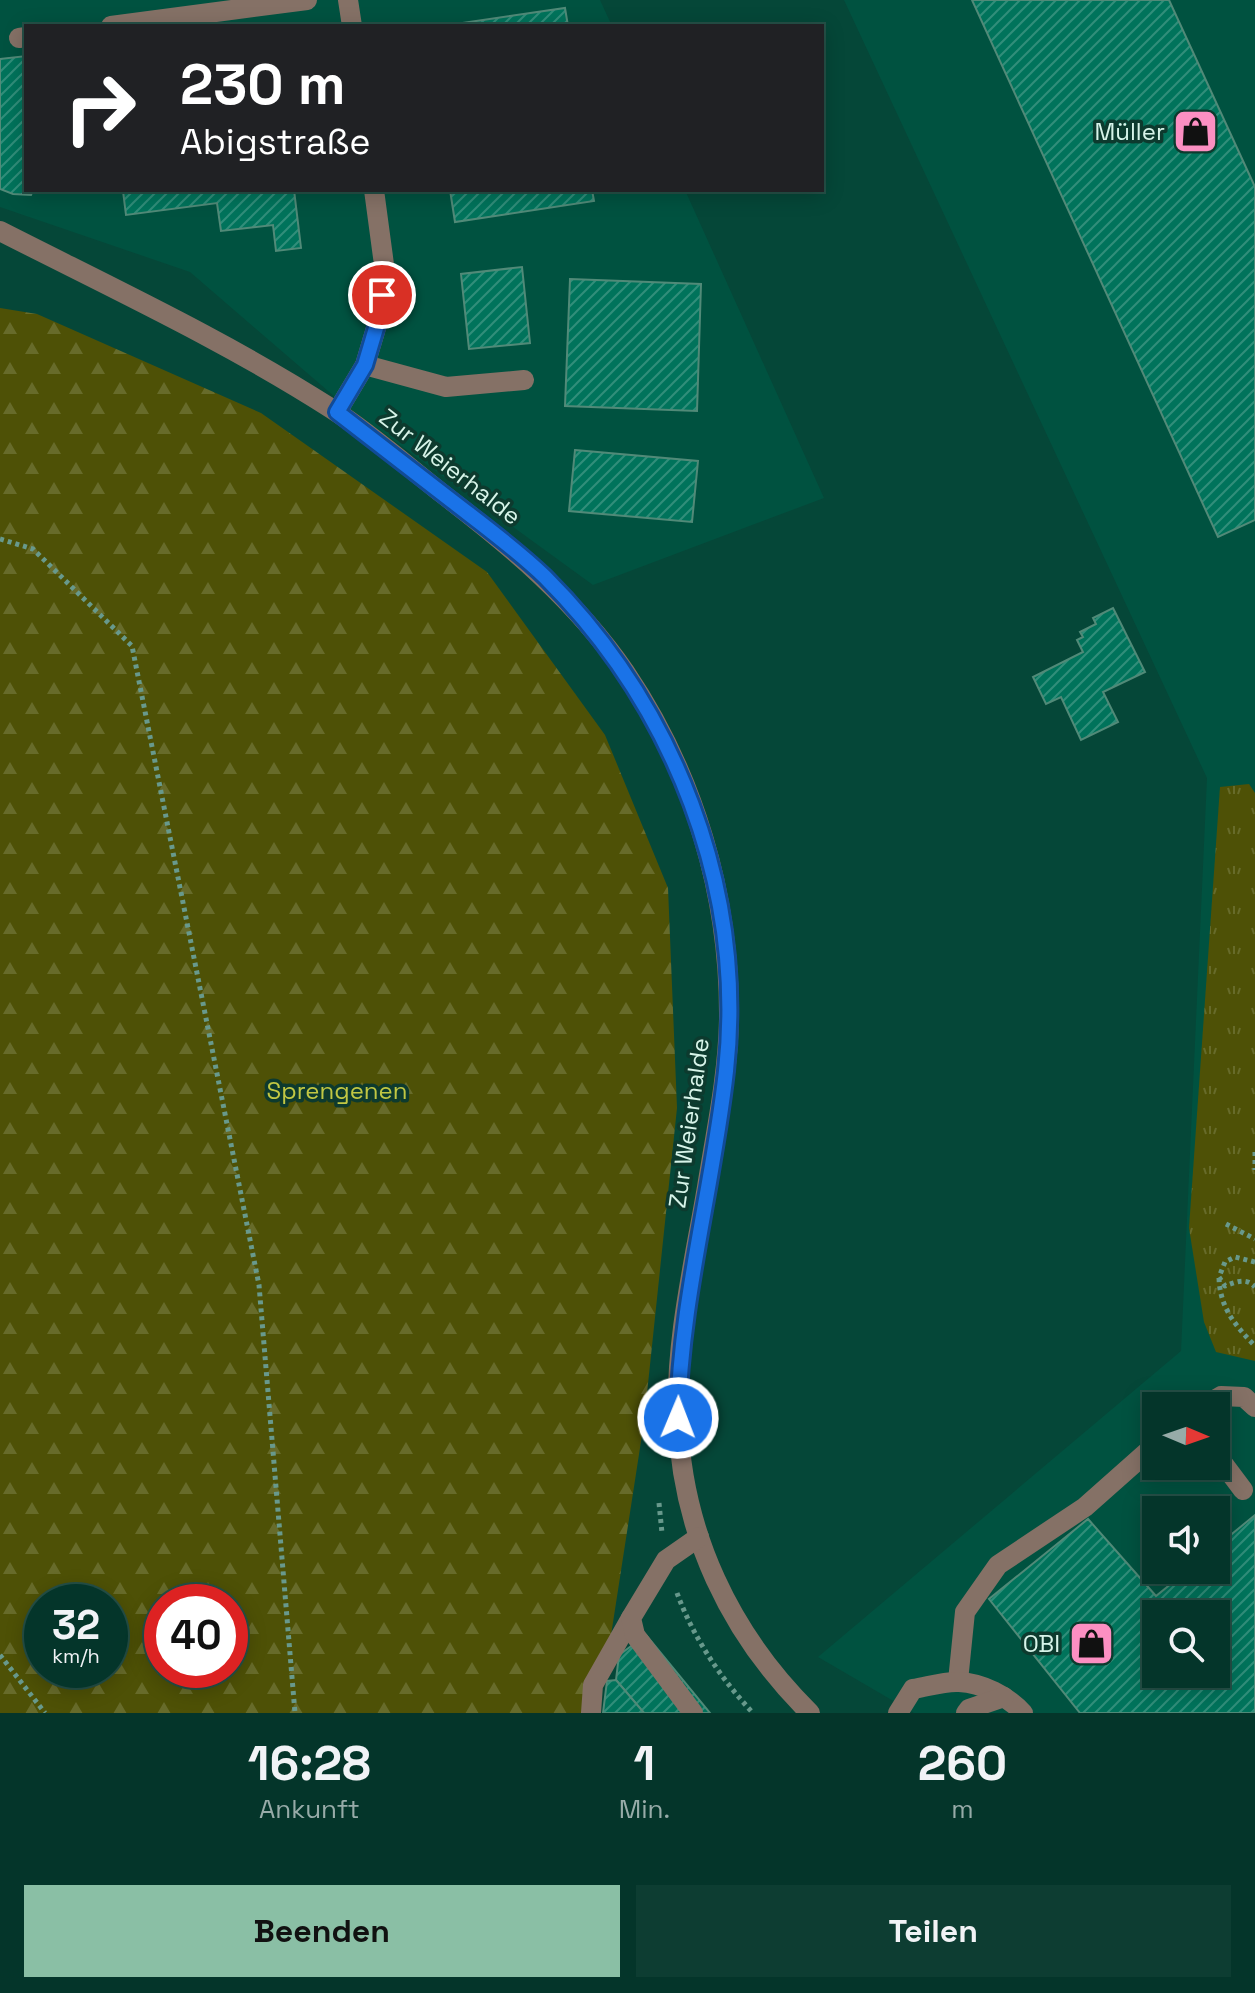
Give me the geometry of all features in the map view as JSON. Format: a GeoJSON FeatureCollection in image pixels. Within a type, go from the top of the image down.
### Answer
{"type":"FeatureCollection","features":[{"type":"Feature","properties":{"kind":"street"},"geometry":{"type":"LineString","coordinates":[[126,24],[307,0]]}},
{"type":"Feature","properties":{"kind":"street"},"geometry":{"type":"LineString","coordinates":[[348,0],[352,24]]}},
{"type":"Feature","properties":{"kind":"street"},"geometry":{"type":"LineString","coordinates":[[337,412],[365,365],[379,318],[385,272],[374,192]]}},
{"type":"Feature","properties":{"kind":"street","name":"Zur Weierhalde"},"geometry":{"type":"LineString","coordinates":[[0,231],[221,342],[337,412],[502,540],[544,577],[590,627],[624,671],[653,717],[697,817],[712,870],[728,970],[726,1071],[689,1290],[679,1378],[681,1459],[688,1499],[714,1578],[758,1655],[810,1713]]}},
{"type":"Feature","properties":{"kind":"street"},"geometry":{"type":"LineString","coordinates":[[365,365],[446,387],[524,380]]}},
{"type":"Feature","properties":{"kind":"street"},"geometry":{"type":"LineString","coordinates":[[1230,1396],[1244,1397],[1255,1407]]}},
{"type":"Feature","properties":{"kind":"street"},"geometry":{"type":"LineString","coordinates":[[958,1681],[965,1612],[998,1565],[1085,1507],[1142,1456]]}},
{"type":"Feature","properties":{"kind":"street"},"geometry":{"type":"LineString","coordinates":[[1230,1473],[1243,1490]]}},
{"type":"Feature","properties":{"kind":"street"},"geometry":{"type":"LineString","coordinates":[[591,1713],[593,1685],[666,1560],[699,1537]]}},
{"type":"Feature","properties":{"kind":"street"},"geometry":{"type":"LineString","coordinates":[[631,1618],[635,1635],[693,1713]]}},
{"type":"Feature","properties":{"kind":"street"},"geometry":{"type":"LineString","coordinates":[[898,1713],[913,1689],[958,1681],[987,1688],[1016,1705],[1023,1713]]}},
{"type":"Feature","properties":{"kind":"street"},"geometry":{"type":"LineString","coordinates":[[966,1713],[969,1709],[1004,1697]]}},
{"type":"Feature","properties":{"kind":"path"},"geometry":{"type":"LineString","coordinates":[[0,539],[33,549],[132,646],[259,1285],[295,1713]]}},
{"type":"Feature","properties":{"kind":"path"},"geometry":{"type":"LineString","coordinates":[[1255,1152],[1255,1170]]}},
{"type":"Feature","properties":{"kind":"path"},"geometry":{"type":"LineString","coordinates":[[1226,1224],[1255,1239]]}},
{"type":"Feature","properties":{"kind":"path"},"geometry":{"type":"LineString","coordinates":[[1255,1262],[1235,1257],[1225,1262],[1219,1277],[1220,1296],[1225,1309],[1255,1346]]}},
{"type":"Feature","properties":{"kind":"path"},"geometry":{"type":"LineString","coordinates":[[1219,1277],[1225,1286],[1241,1280],[1255,1287]]}},
{"type":"Feature","properties":{"kind":"path"},"geometry":{"type":"LineString","coordinates":[[659,1500],[666,1560],[679,1598],[696,1635],[717,1669],[753,1713]]}},
{"type":"Feature","properties":{"kind":"path"},"geometry":{"type":"LineString","coordinates":[[0,1655],[45,1713]]}},
{"type":"Feature","properties":{"kind":"shaded area"},"geometry":{"type":"Polygon","coordinates":[[[0,0],[600,0],[611,24],[24,24],[24,192],[686,192],[824,498],[593,585],[342,403],[190,272],[0,207],[0,0]]]}},
{"type":"Feature","properties":{"kind":"shaded area"},"geometry":{"type":"Polygon","coordinates":[[[844,0],[1255,0],[1255,1713],[914,1713],[818,1657],[1181,1351],[1207,778],[844,0]]]}},
{"type":"Feature","properties":{"kind":"green space","name":"Sprengenen"},"geometry":{"type":"Polygon","coordinates":[[[0,308],[37,314],[261,413],[487,572],[605,735],[668,888],[677,1108],[644,1422],[603,1687],[582,1713],[0,1713],[0,308]]]}},
{"type":"Feature","properties":{"kind":"green space"},"geometry":{"type":"Polygon","coordinates":[[[1249,784],[1255,793],[1255,1361],[1216,1352],[1204,1322],[1189,1228],[1220,787],[1249,784]]]}},
{"type":"Feature","properties":{"kind":"building"},"geometry":{"type":"Polygon","coordinates":[[[972,0],[1169,0],[1255,187],[1255,520],[1218,537],[972,0]]]}},
{"type":"Feature","properties":{"kind":"building"},"geometry":{"type":"Polygon","coordinates":[[[565,8],[568,24],[456,24],[565,8]]]}},
{"type":"Feature","properties":{"kind":"building"},"geometry":{"type":"Polygon","coordinates":[[[24,56],[24,192],[32,192],[31,195],[13,194],[0,189],[0,59],[24,56]]]}},
{"type":"Feature","properties":{"kind":"building"},"geometry":{"type":"Polygon","coordinates":[[[123,192],[294,192],[301,248],[276,251],[273,225],[221,231],[217,203],[126,215],[123,192]]]}},
{"type":"Feature","properties":{"kind":"building"},"geometry":{"type":"Polygon","coordinates":[[[450,192],[592,192],[594,201],[455,222],[450,192]]]}},
{"type":"Feature","properties":{"kind":"building"},"geometry":{"type":"Polygon","coordinates":[[[522,267],[530,343],[469,349],[461,274],[522,267]]]}},
{"type":"Feature","properties":{"kind":"building"},"geometry":{"type":"Polygon","coordinates":[[[570,279],[701,284],[697,411],[565,406],[570,279]]]}},
{"type":"Feature","properties":{"kind":"building"},"geometry":{"type":"Polygon","coordinates":[[[575,450],[698,461],[692,522],[569,511],[575,450]]]}},
{"type":"Feature","properties":{"kind":"building"},"geometry":{"type":"Polygon","coordinates":[[[1113,608],[1145,672],[1103,692],[1118,722],[1081,740],[1061,697],[1046,704],[1033,677],[1083,652],[1077,640],[1083,637],[1080,632],[1096,624],[1093,618],[1113,608]]]}},
{"type":"Feature","properties":{"kind":"building","name":"OBI"},"geometry":{"type":"Polygon","coordinates":[[[1255,1515],[1255,1713],[1080,1713],[989,1599],[1088,1519],[1142,1580],[1142,1584],[1156,1596],[1171,1584],[1230,1584],[1230,1536],[1255,1515]]]}},
{"type":"Feature","properties":{"kind":"building"},"geometry":{"type":"Polygon","coordinates":[[[646,1635],[710,1713],[644,1713],[616,1680],[619,1655],[646,1635]]]}},
{"type":"Feature","properties":{"kind":"building"},"geometry":{"type":"Polygon","coordinates":[[[616,1680],[644,1713],[603,1713],[607,1681],[616,1680]]]}},
{"type":"Feature","properties":{"kind":"place","name":"Müller"},"geometry":{"type":"Point","coordinates":[1196,132]}},
{"type":"Feature","properties":{"kind":"place","name":"OBI"},"geometry":{"type":"Point","coordinates":[1091,1644]}},
{"type":"Feature","properties":{"kind":"route"},"geometry":{"type":"LineString","coordinates":[[382,295],[379,318],[365,365],[337,412],[502,540],[544,577],[590,627],[624,671],[653,717],[697,817],[712,870],[728,970],[726,1071],[689,1290],[679,1378],[678,1418]]}}]}
